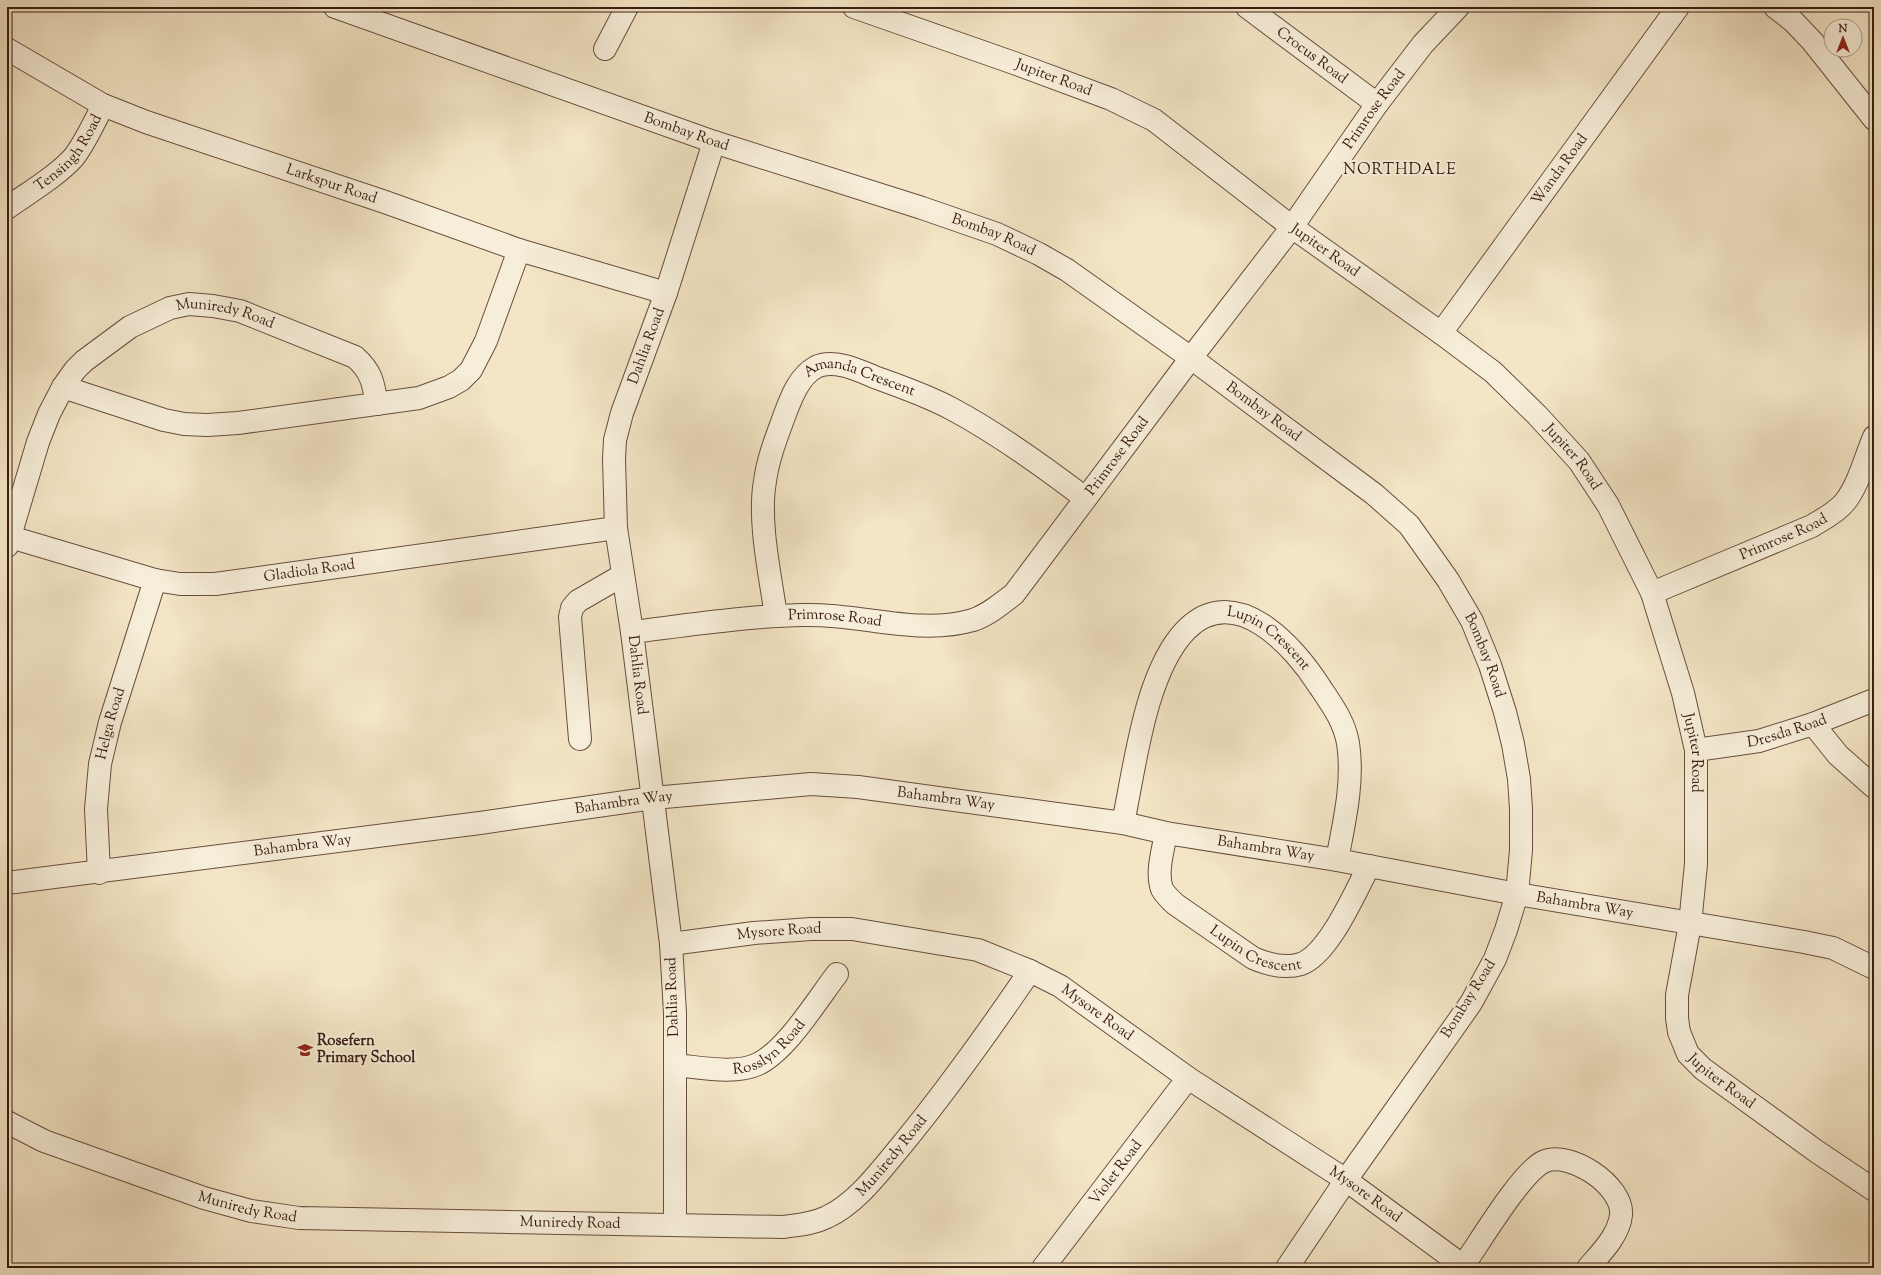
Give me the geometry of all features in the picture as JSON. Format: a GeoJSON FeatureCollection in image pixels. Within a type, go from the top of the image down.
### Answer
{"type":"FeatureCollection","features":[{"type":"Feature","properties":{"kind":"street","name":"Bombay Road"},"geometry":{"type":"LineString","coordinates":[[335,7],[714,142],[922,208],[997,234],[1039,254],[1067,270],[1191,358],[1374,494],[1409,525],[1448,580],[1472,621],[1490,665],[1513,744],[1519,779],[1522,809],[1521,850],[1517,894],[1506,930],[1495,958],[1471,1003],[1346,1180],[1287,1268]]}},
{"type":"Feature","properties":{"kind":"street"},"geometry":{"type":"LineString","coordinates":[[605,49],[627,7]]}},
{"type":"Feature","properties":{"kind":"street","name":"Jupiter Road"},"geometry":{"type":"LineString","coordinates":[[854,7],[1014,63],[1111,99],[1154,120],[1292,227],[1441,332],[1493,372],[1579,461],[1608,505],[1652,593],[1684,693],[1696,750],[1696,864],[1690,924],[1677,995],[1678,1032],[1688,1054],[1703,1069],[1816,1151],[1874,1190]]}},
{"type":"Feature","properties":{"kind":"street","name":"Crocus Road"},"geometry":{"type":"LineString","coordinates":[[1246,7],[1377,104]]}},
{"type":"Feature","properties":{"kind":"street","name":"Primrose Road"},"geometry":{"type":"LineString","coordinates":[[632,632],[776,616],[834,615],[914,625],[952,624],[974,619],[991,611],[1014,594],[1191,358],[1292,227],[1377,104],[1424,44],[1458,7]]}},
{"type":"Feature","properties":{"kind":"street","name":"Wanda Road"},"geometry":{"type":"LineString","coordinates":[[1441,332],[1678,7]]}},
{"type":"Feature","properties":{"kind":"street"},"geometry":{"type":"LineString","coordinates":[[1775,7],[1793,21],[1812,41],[1872,111]]}},
{"type":"Feature","properties":{"kind":"street","name":"Larkspur Road"},"geometry":{"type":"LineString","coordinates":[[7,48],[103,106],[519,250],[666,294]]}},
{"type":"Feature","properties":{"kind":"street","name":"Tensingh Road"},"geometry":{"type":"LineString","coordinates":[[7,208],[57,172],[73,158],[88,136],[103,106]]}},
{"type":"Feature","properties":{"kind":"street","name":"Dahlia Road"},"geometry":{"type":"LineString","coordinates":[[675,1225],[675,1013],[671,944],[632,632],[616,528],[614,459],[615,440],[622,413],[666,294],[714,142]]}},
{"type":"Feature","properties":{"kind":"street"},"geometry":{"type":"LineString","coordinates":[[64,388],[164,420],[184,424],[207,425],[238,423],[419,398],[434,393],[461,380],[471,370],[486,341],[519,250]]}},
{"type":"Feature","properties":{"kind":"street","name":"Muniredy Road"},"geometry":{"type":"LineString","coordinates":[[8,540],[38,442],[49,414],[75,370],[84,361],[130,327],[170,308],[190,304],[240,311],[355,357],[366,366],[373,385],[377,404]]}},
{"type":"Feature","properties":{"kind":"street","name":"Amanda Crescent"},"geometry":{"type":"LineString","coordinates":[[776,616],[762,503],[765,480],[772,452],[790,400],[799,383],[808,372],[816,367],[824,365],[837,365],[850,368],[921,394],[952,409],[1005,440],[1085,498]]}},
{"type":"Feature","properties":{"kind":"street","name":"Primrose Road"},"geometry":{"type":"LineString","coordinates":[[1652,593],[1812,526],[1833,513],[1845,502],[1855,483],[1874,437]]}},
{"type":"Feature","properties":{"kind":"street","name":"Gladiola Road"},"geometry":{"type":"LineString","coordinates":[[8,540],[155,580],[180,584],[215,584],[247,581],[616,528]]}},
{"type":"Feature","properties":{"kind":"street"},"geometry":{"type":"LineString","coordinates":[[580,739],[570,617],[572,608],[578,601],[623,575]]}},
{"type":"Feature","properties":{"kind":"street","name":"Helga Road"},"geometry":{"type":"LineString","coordinates":[[99,873],[96,809],[97,784],[100,764],[110,722],[155,580]]}},
{"type":"Feature","properties":{"kind":"street","name":"Lupin Crescent"},"geometry":{"type":"LineString","coordinates":[[1123,823],[1148,704],[1169,654],[1185,631],[1196,621],[1210,614],[1234,612],[1251,618],[1272,631],[1295,652],[1340,716],[1348,743],[1348,794],[1337,860]]}},
{"type":"Feature","properties":{"kind":"street","name":"Dresda Road"},"geometry":{"type":"LineString","coordinates":[[1696,750],[1759,741],[1813,724],[1874,700]]}},
{"type":"Feature","properties":{"kind":"street"},"geometry":{"type":"LineString","coordinates":[[1813,724],[1838,755],[1874,787]]}},
{"type":"Feature","properties":{"kind":"street","name":"Bahambra Way"},"geometry":{"type":"LineString","coordinates":[[7,883],[99,873],[480,823],[653,798],[811,784],[858,787],[1123,823],[1166,833],[1337,860],[1517,894],[1804,942],[1833,948],[1874,968]]}},
{"type":"Feature","properties":{"kind":"street","name":"Lupin Crescent"},"geometry":{"type":"LineString","coordinates":[[1166,833],[1161,874],[1163,890],[1167,896],[1175,904],[1253,958],[1268,964],[1290,966],[1302,964],[1313,958],[1325,946],[1369,866]]}},
{"type":"Feature","properties":{"kind":"street","name":"Mysore Road"},"geometry":{"type":"LineString","coordinates":[[671,944],[761,932],[811,929],[852,929],[978,950],[1030,971],[1060,986],[1188,1078],[1346,1180],[1465,1267],[1519,1185],[1542,1162],[1552,1159],[1567,1160],[1582,1165],[1610,1187],[1619,1202],[1622,1213],[1620,1224],[1612,1239],[1588,1268]]}},
{"type":"Feature","properties":{"kind":"street","name":"Muniredy Road"},"geometry":{"type":"LineString","coordinates":[[7,1122],[44,1141],[204,1198],[251,1211],[306,1218],[783,1227],[810,1223],[827,1217],[850,1202],[886,1164],[941,1097],[1030,971]]}},
{"type":"Feature","properties":{"kind":"street","name":"Rosslyn Road"},"geometry":{"type":"LineString","coordinates":[[675,1065],[722,1070],[757,1064],[769,1056],[792,1034],[837,974]]}},
{"type":"Feature","properties":{"kind":"street","name":"Violet Road"},"geometry":{"type":"LineString","coordinates":[[1043,1268],[1188,1078]]}},
{"type":"Feature","properties":{"kind":"place","name":"Rosefern Primary School"},"geometry":{"type":"Point","coordinates":[305,1050]}},
{"type":"Feature","properties":{"kind":"district","name":"NORTHDALE"},"geometry":{"type":"Point","coordinates":[1400,170]}}]}
